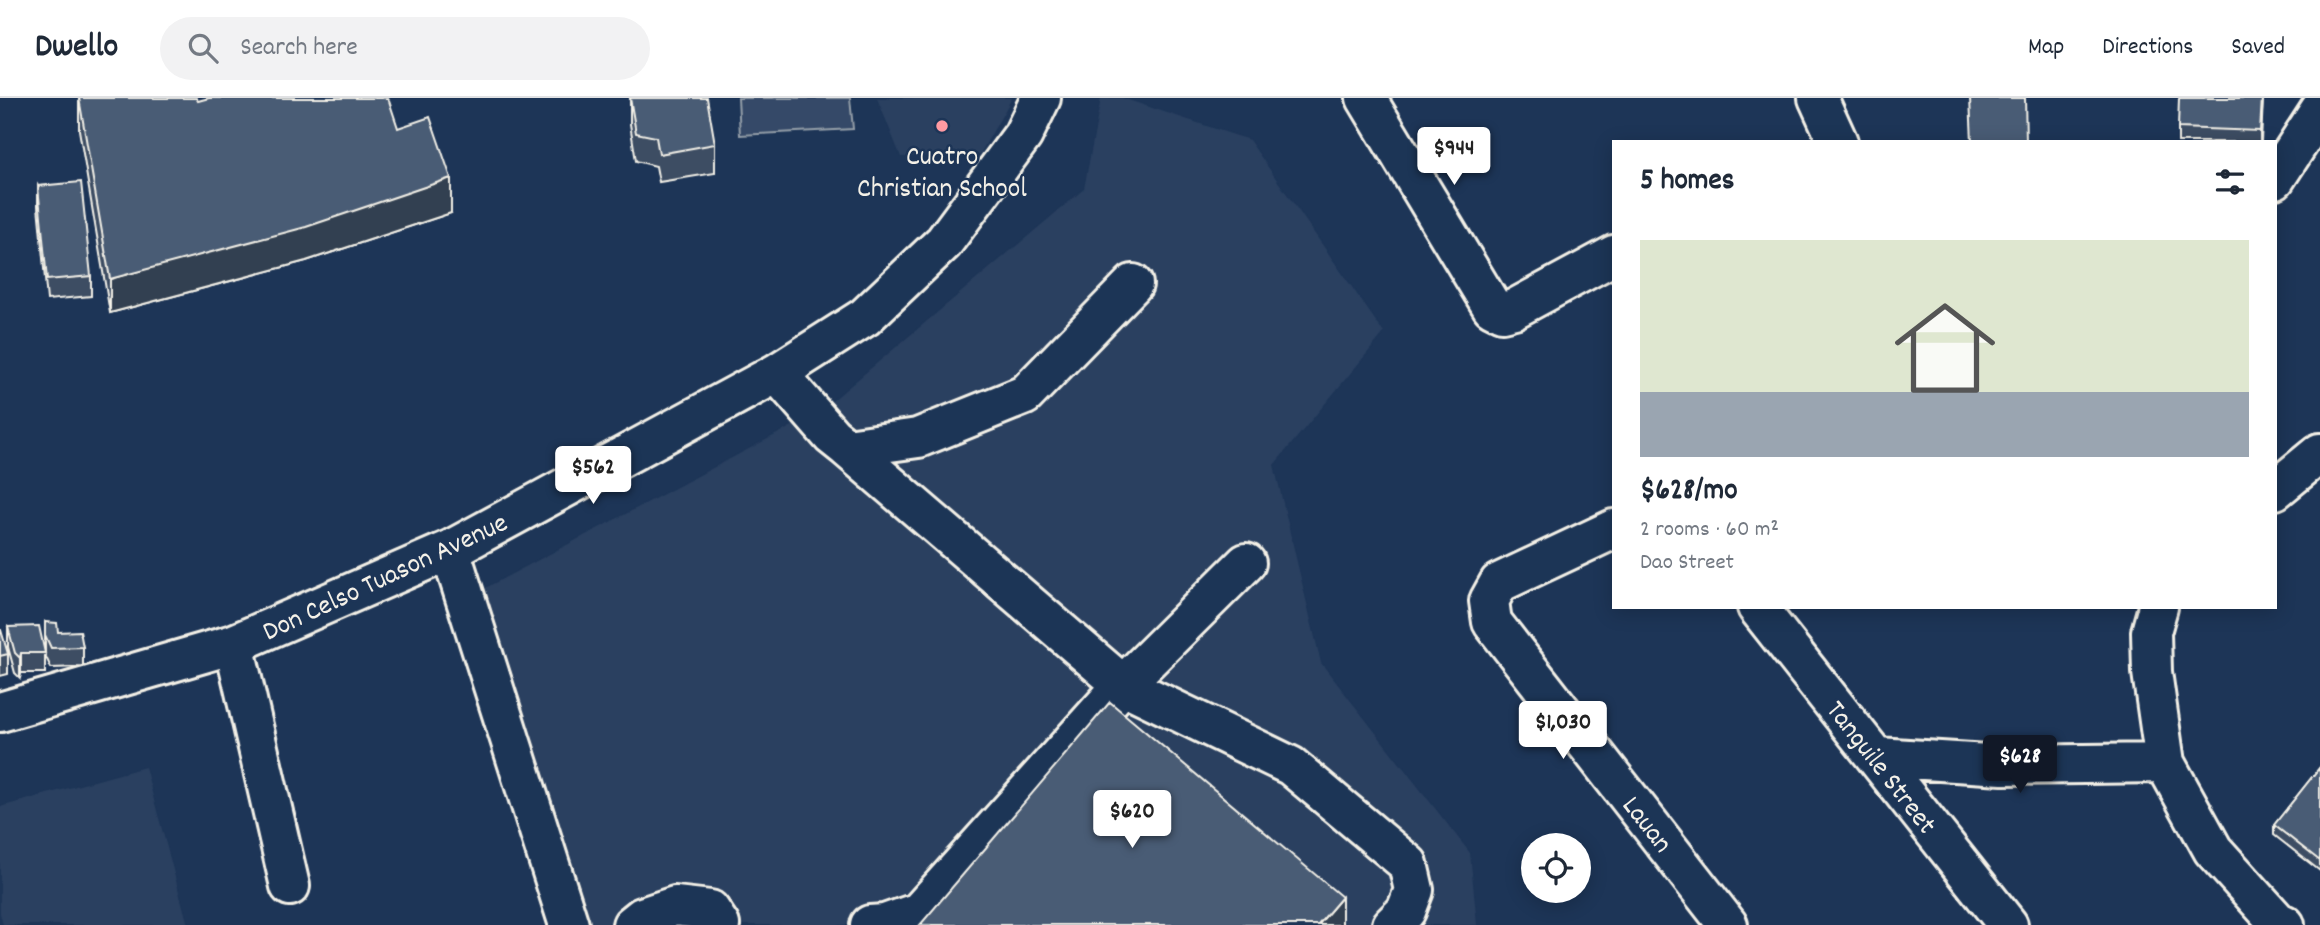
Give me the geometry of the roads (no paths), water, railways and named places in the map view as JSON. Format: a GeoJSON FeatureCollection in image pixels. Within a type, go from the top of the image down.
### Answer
{"type":"FeatureCollection","features":[{"type":"Feature","properties":{"kind":"street","name":"Don Celso Tuason Avenue"},"geometry":{"type":"LineString","coordinates":[[0,712],[234,644],[450,550],[777,373],[865,317],[944,243],[1023,135],[1041,98]]}},
{"type":"Feature","properties":{"kind":"street"},"geometry":{"type":"LineString","coordinates":[[1366,98],[1492,307],[1502,312],[1514,309],[1612,256]]}},
{"type":"Feature","properties":{"kind":"street"},"geometry":{"type":"LineString","coordinates":[[1818,98],[1832,140]]}},
{"type":"Feature","properties":{"kind":"street"},"geometry":{"type":"LineString","coordinates":[[2277,176],[2320,110]]}},
{"type":"Feature","properties":{"kind":"street"},"geometry":{"type":"LineString","coordinates":[[846,448],[918,438],[1025,395],[1133,284]]}},
{"type":"Feature","properties":{"kind":"street"},"geometry":{"type":"LineString","coordinates":[[777,373],[832,436],[1123,685],[1291,766],[1408,864],[1414,890],[1406,911],[1392,925]]}},
{"type":"Feature","properties":{"kind":"street"},"geometry":{"type":"LineString","coordinates":[[2277,488],[2320,453]]}},
{"type":"Feature","properties":{"kind":"street","name":"Lauan"},"geometry":{"type":"LineString","coordinates":[[1612,530],[1499,583],[1489,601],[1492,622],[1728,925]]}},
{"type":"Feature","properties":{"kind":"street"},"geometry":{"type":"LineString","coordinates":[[450,550],[569,925]]}},
{"type":"Feature","properties":{"kind":"street"},"geometry":{"type":"LineString","coordinates":[[870,925],[885,924],[919,912],[1123,685],[1246,563]]}},
{"type":"Feature","properties":{"kind":"street","name":"Tanguile Street"},"geometry":{"type":"LineString","coordinates":[[1759,609],[2008,925]]}},
{"type":"Feature","properties":{"kind":"street"},"geometry":{"type":"LineString","coordinates":[[2157,609],[2151,632],[2152,672],[2165,763],[2213,850],[2277,921],[2285,925]]}},
{"type":"Feature","properties":{"kind":"street"},"geometry":{"type":"LineString","coordinates":[[234,644],[290,886]]}},
{"type":"Feature","properties":{"kind":"street"},"geometry":{"type":"LineString","coordinates":[[1877,757],[2003,765],[2165,763]]}},
{"type":"Feature","properties":{"kind":"street"},"geometry":{"type":"LineString","coordinates":[[632,925],[642,917],[675,906],[710,910],[720,925]]}},
{"type":"Feature","properties":{"kind":"place","name":"Cuatro Christian School"},"geometry":{"type":"Point","coordinates":[942,126]}}]}
